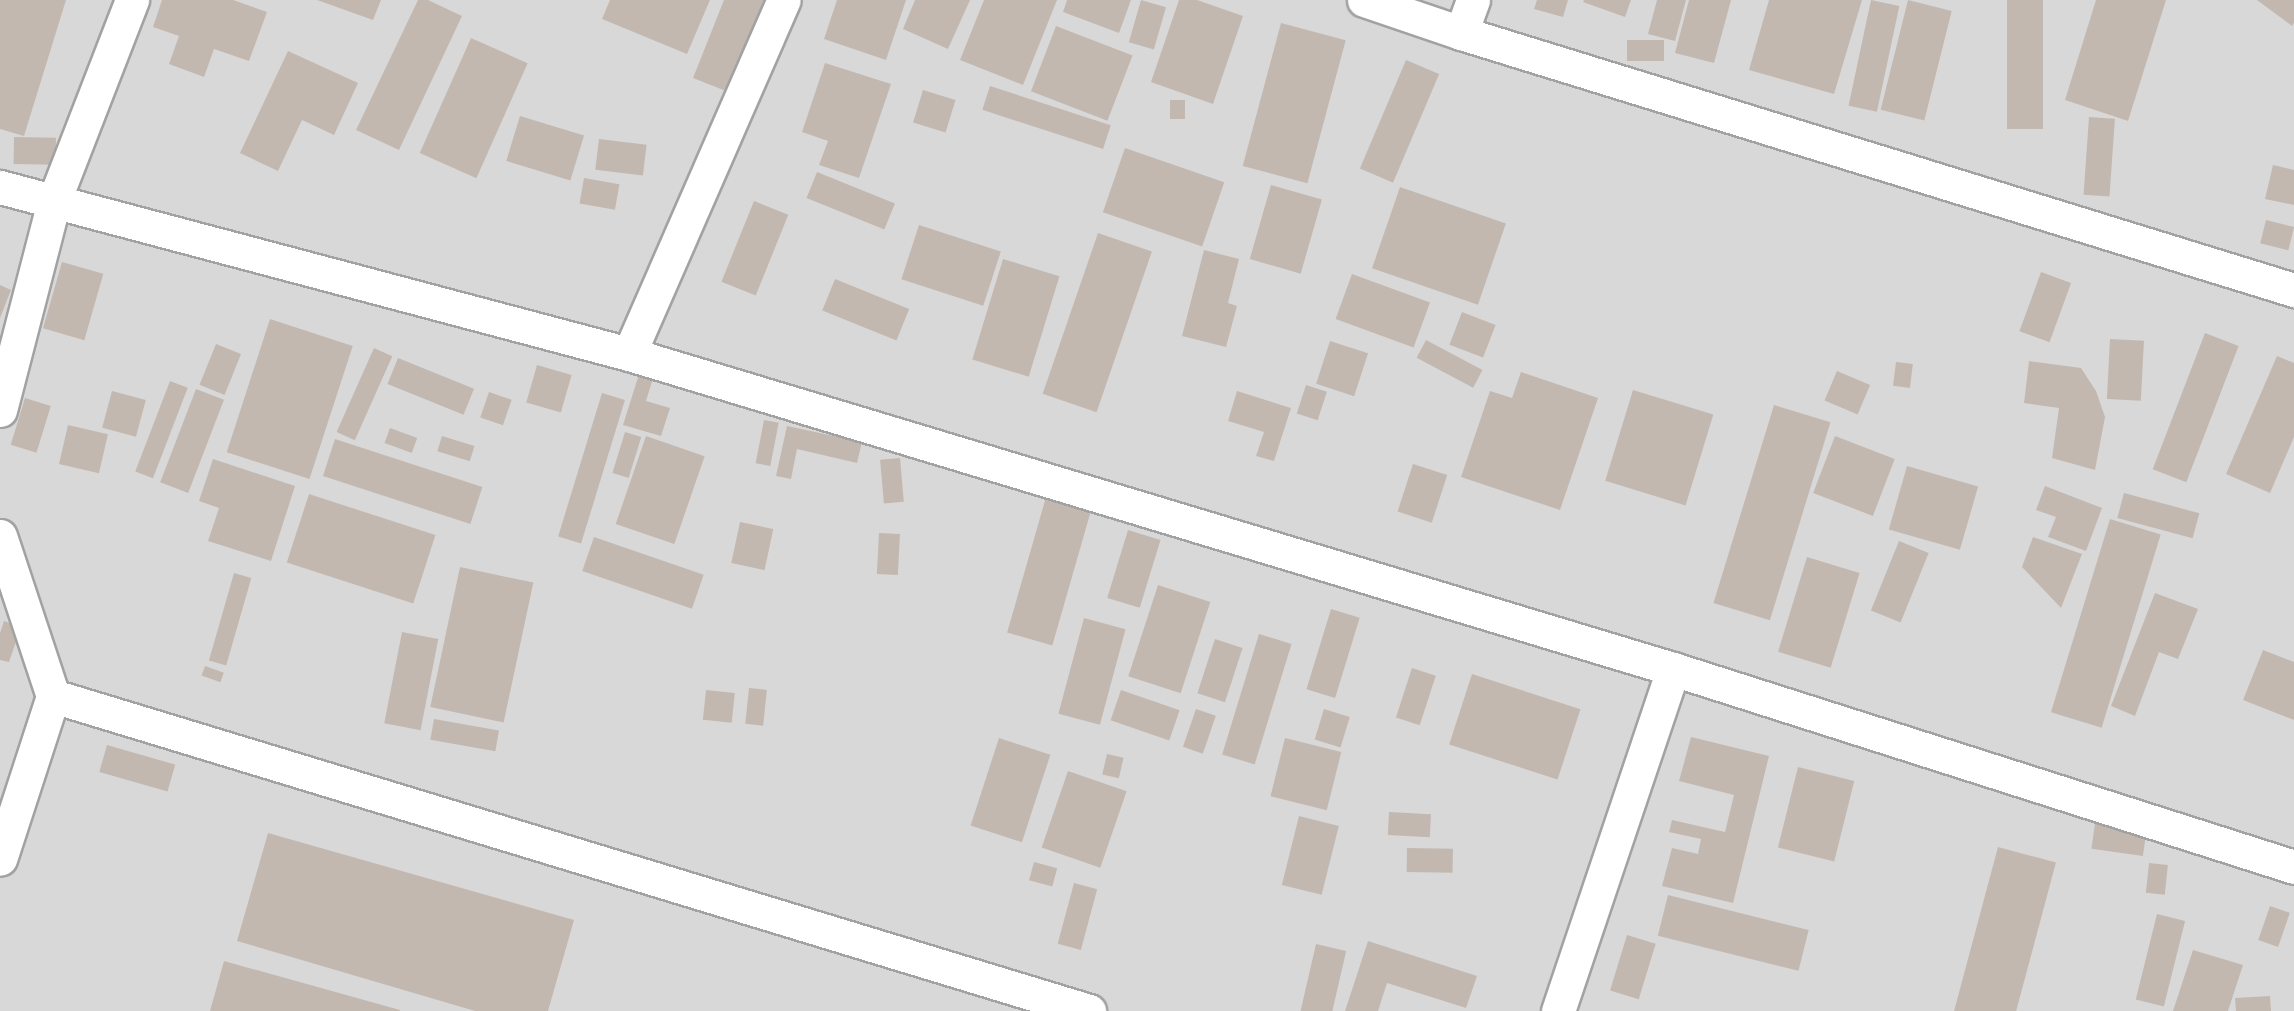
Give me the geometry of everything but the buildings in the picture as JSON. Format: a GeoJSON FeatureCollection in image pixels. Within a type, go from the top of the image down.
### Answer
{"type":"FeatureCollection","features":[{"type":"Feature","properties":{"kind":"street"},"geometry":{"type":"LineString","coordinates":[[0,410],[54,201],[132,0]]}},
{"type":"Feature","properties":{"kind":"street"},"geometry":{"type":"LineString","coordinates":[[629,354],[784,0]]}},
{"type":"Feature","properties":{"kind":"street"},"geometry":{"type":"LineString","coordinates":[[1364,0],[1461,33],[2294,290]]}},
{"type":"Feature","properties":{"kind":"street"},"geometry":{"type":"LineString","coordinates":[[1461,33],[1473,0]]}},
{"type":"Feature","properties":{"kind":"street"},"geometry":{"type":"LineString","coordinates":[[0,187],[629,354],[1673,669],[2294,867]]}},
{"type":"Feature","properties":{"kind":"street"},"geometry":{"type":"LineString","coordinates":[[0,536],[53,696],[0,859]]}},
{"type":"Feature","properties":{"kind":"street"},"geometry":{"type":"LineString","coordinates":[[1558,1011],[1673,669]]}},
{"type":"Feature","properties":{"kind":"street"},"geometry":{"type":"LineString","coordinates":[[53,696],[1089,1011]]}},
{"type":"Feature","properties":{"kind":"shaded area"},"geometry":{"type":"Polygon","coordinates":[[[0,0],[2294,0],[2294,1011],[0,1011],[0,0]]]}}]}
